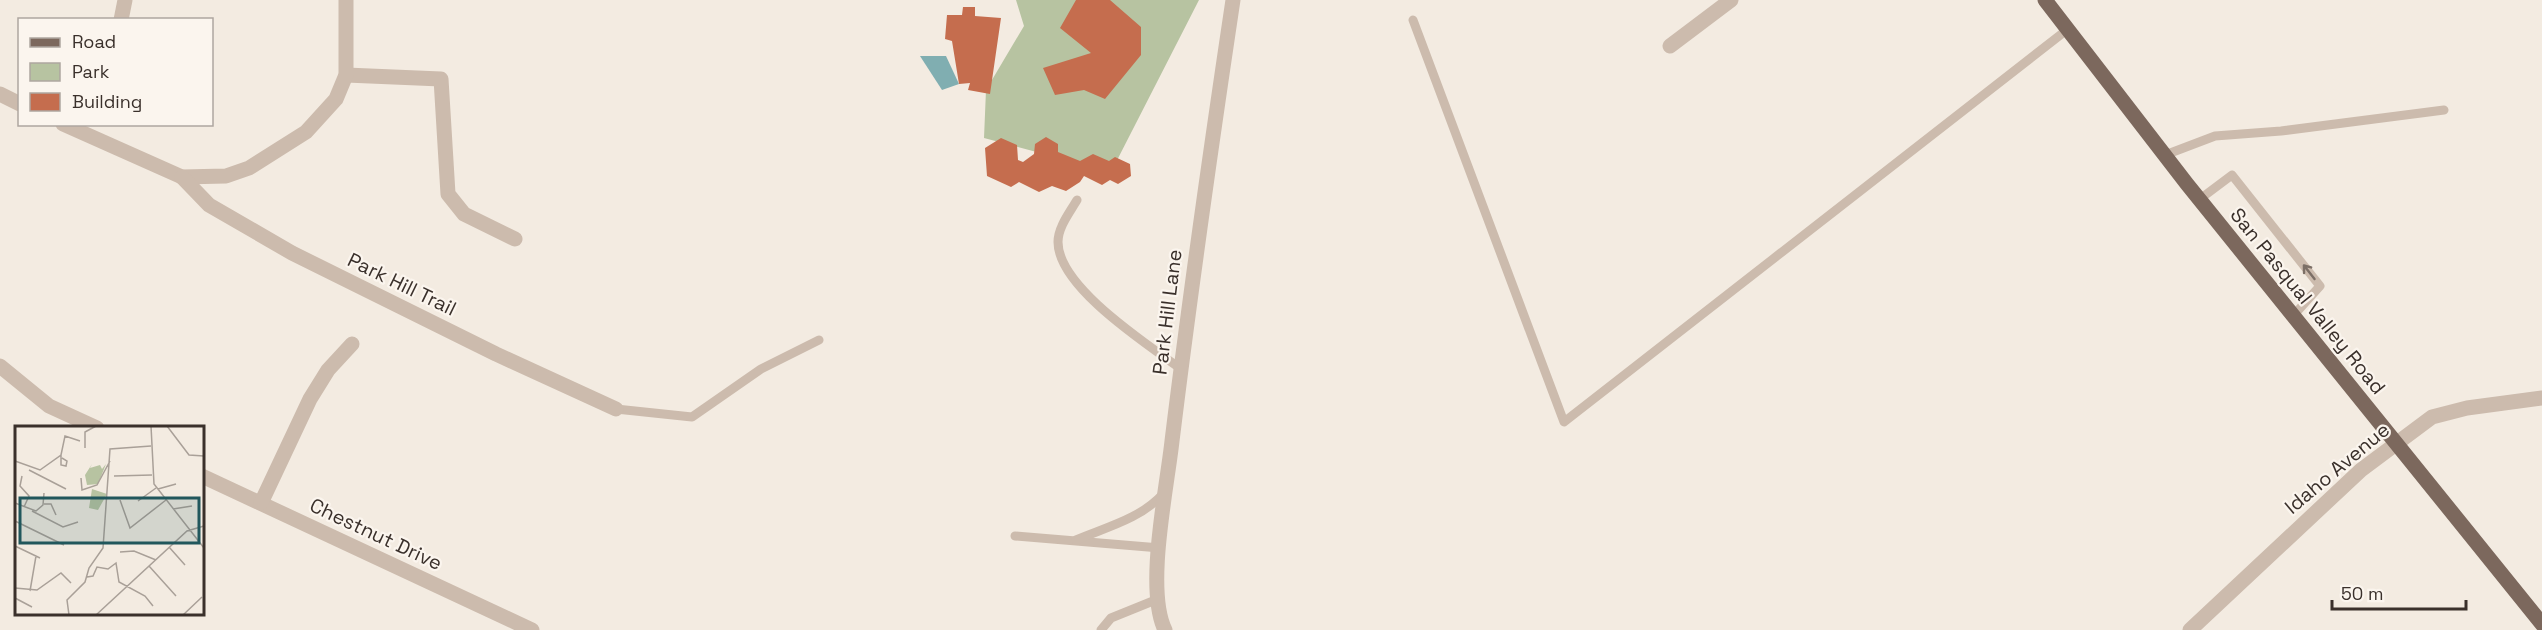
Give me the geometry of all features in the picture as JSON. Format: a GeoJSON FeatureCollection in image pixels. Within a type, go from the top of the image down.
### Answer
{"type":"FeatureCollection","features":[{"type":"Feature","properties":{"kind":"main road","name":"San Pasqual Valley Road"},"geometry":{"type":"LineString","coordinates":[[2045,0],[2293,316],[2542,624]]}},
{"type":"Feature","properties":{"kind":"street"},"geometry":{"type":"LineString","coordinates":[[121,18],[125,0]]}},
{"type":"Feature","properties":{"kind":"street"},"geometry":{"type":"LineString","coordinates":[[66,126],[182,177],[226,176],[249,168],[306,132],[336,99],[346,75],[346,0]]}},
{"type":"Feature","properties":{"kind":"street","name":"Park Hill Lane"},"geometry":{"type":"LineString","coordinates":[[1165,630],[1157,607],[1166,491],[1194,261],[1233,0]]}},
{"type":"Feature","properties":{"kind":"street"},"geometry":{"type":"LineString","coordinates":[[1670,46],[1731,0]]}},
{"type":"Feature","properties":{"kind":"street"},"geometry":{"type":"LineString","coordinates":[[346,75],[441,79],[448,194],[464,214],[515,239]]}},
{"type":"Feature","properties":{"kind":"street"},"geometry":{"type":"LineString","coordinates":[[0,94],[18,103]]}},
{"type":"Feature","properties":{"kind":"street","name":"Park Hill Trail"},"geometry":{"type":"LineString","coordinates":[[182,177],[209,205],[292,254],[496,354],[616,409]]}},
{"type":"Feature","properties":{"kind":"street"},"geometry":{"type":"LineString","coordinates":[[261,503],[310,399],[328,370],[352,345]]}},
{"type":"Feature","properties":{"kind":"street"},"geometry":{"type":"LineString","coordinates":[[0,366],[49,406],[93,426]]}},
{"type":"Feature","properties":{"kind":"street","name":"Idaho Avenue"},"geometry":{"type":"LineString","coordinates":[[2190,630],[2321,506],[2432,417],[2467,408],[2542,398]]}},
{"type":"Feature","properties":{"kind":"street","name":"Chestnut Drive"},"geometry":{"type":"LineString","coordinates":[[204,477],[531,630]]}},
{"type":"Feature","properties":{"kind":"lane"},"geometry":{"type":"LineString","coordinates":[[1413,20],[1564,422],[2068,29]]}},
{"type":"Feature","properties":{"kind":"lane"},"geometry":{"type":"LineString","coordinates":[[2165,155],[2215,136],[2282,131],[2444,110]]}},
{"type":"Feature","properties":{"kind":"lane"},"geometry":{"type":"LineString","coordinates":[[2200,199],[2232,175],[2320,286],[2293,316]]}},
{"type":"Feature","properties":{"kind":"lane"},"geometry":{"type":"LineString","coordinates":[[1077,200],[1059,232],[1058,241],[1059,250],[1069,273],[1097,305],[1181,369]]}},
{"type":"Feature","properties":{"kind":"lane"},"geometry":{"type":"LineString","coordinates":[[616,409],[692,417],[761,369],[819,340]]}},
{"type":"Feature","properties":{"kind":"lane"},"geometry":{"type":"LineString","coordinates":[[1074,541],[1126,520],[1153,504],[1166,491]]}},
{"type":"Feature","properties":{"kind":"lane"},"geometry":{"type":"LineString","coordinates":[[1015,536],[1160,548]]}},
{"type":"Feature","properties":{"kind":"lane"},"geometry":{"type":"LineString","coordinates":[[1101,630],[1111,618],[1158,599]]}},
{"type":"Feature","properties":{"kind":"green space"},"geometry":{"type":"Polygon","coordinates":[[[1016,0],[1199,0],[1111,172],[984,138],[986,90],[1024,26],[1016,0]]]}},
{"type":"Feature","properties":{"kind":"water"},"geometry":{"type":"Polygon","coordinates":[[[920,56],[946,56],[959,84],[942,90],[920,56]]]}},
{"type":"Feature","properties":{"kind":"building"},"geometry":{"type":"Polygon","coordinates":[[[1076,0],[1110,0],[1141,27],[1141,55],[1105,99],[1084,90],[1055,95],[1043,68],[1091,53],[1060,28],[1076,0]]]}},
{"type":"Feature","properties":{"kind":"building"},"geometry":{"type":"Polygon","coordinates":[[[963,7],[975,7],[975,16],[1001,18],[990,94],[968,90],[970,83],[959,84],[952,41],[945,39],[947,15],[962,15],[963,7]]]}},
{"type":"Feature","properties":{"kind":"building"},"geometry":{"type":"Polygon","coordinates":[[[1046,137],[1058,144],[1058,152],[1080,161],[1093,154],[1109,161],[1115,157],[1130,164],[1131,176],[1118,184],[1110,180],[1102,185],[1084,176],[1080,182],[1066,191],[1052,186],[1039,192],[1019,182],[1011,187],[987,176],[985,148],[1001,138],[1017,145],[1018,160],[1023,162],[1034,154],[1035,144],[1046,137]]]}}]}
